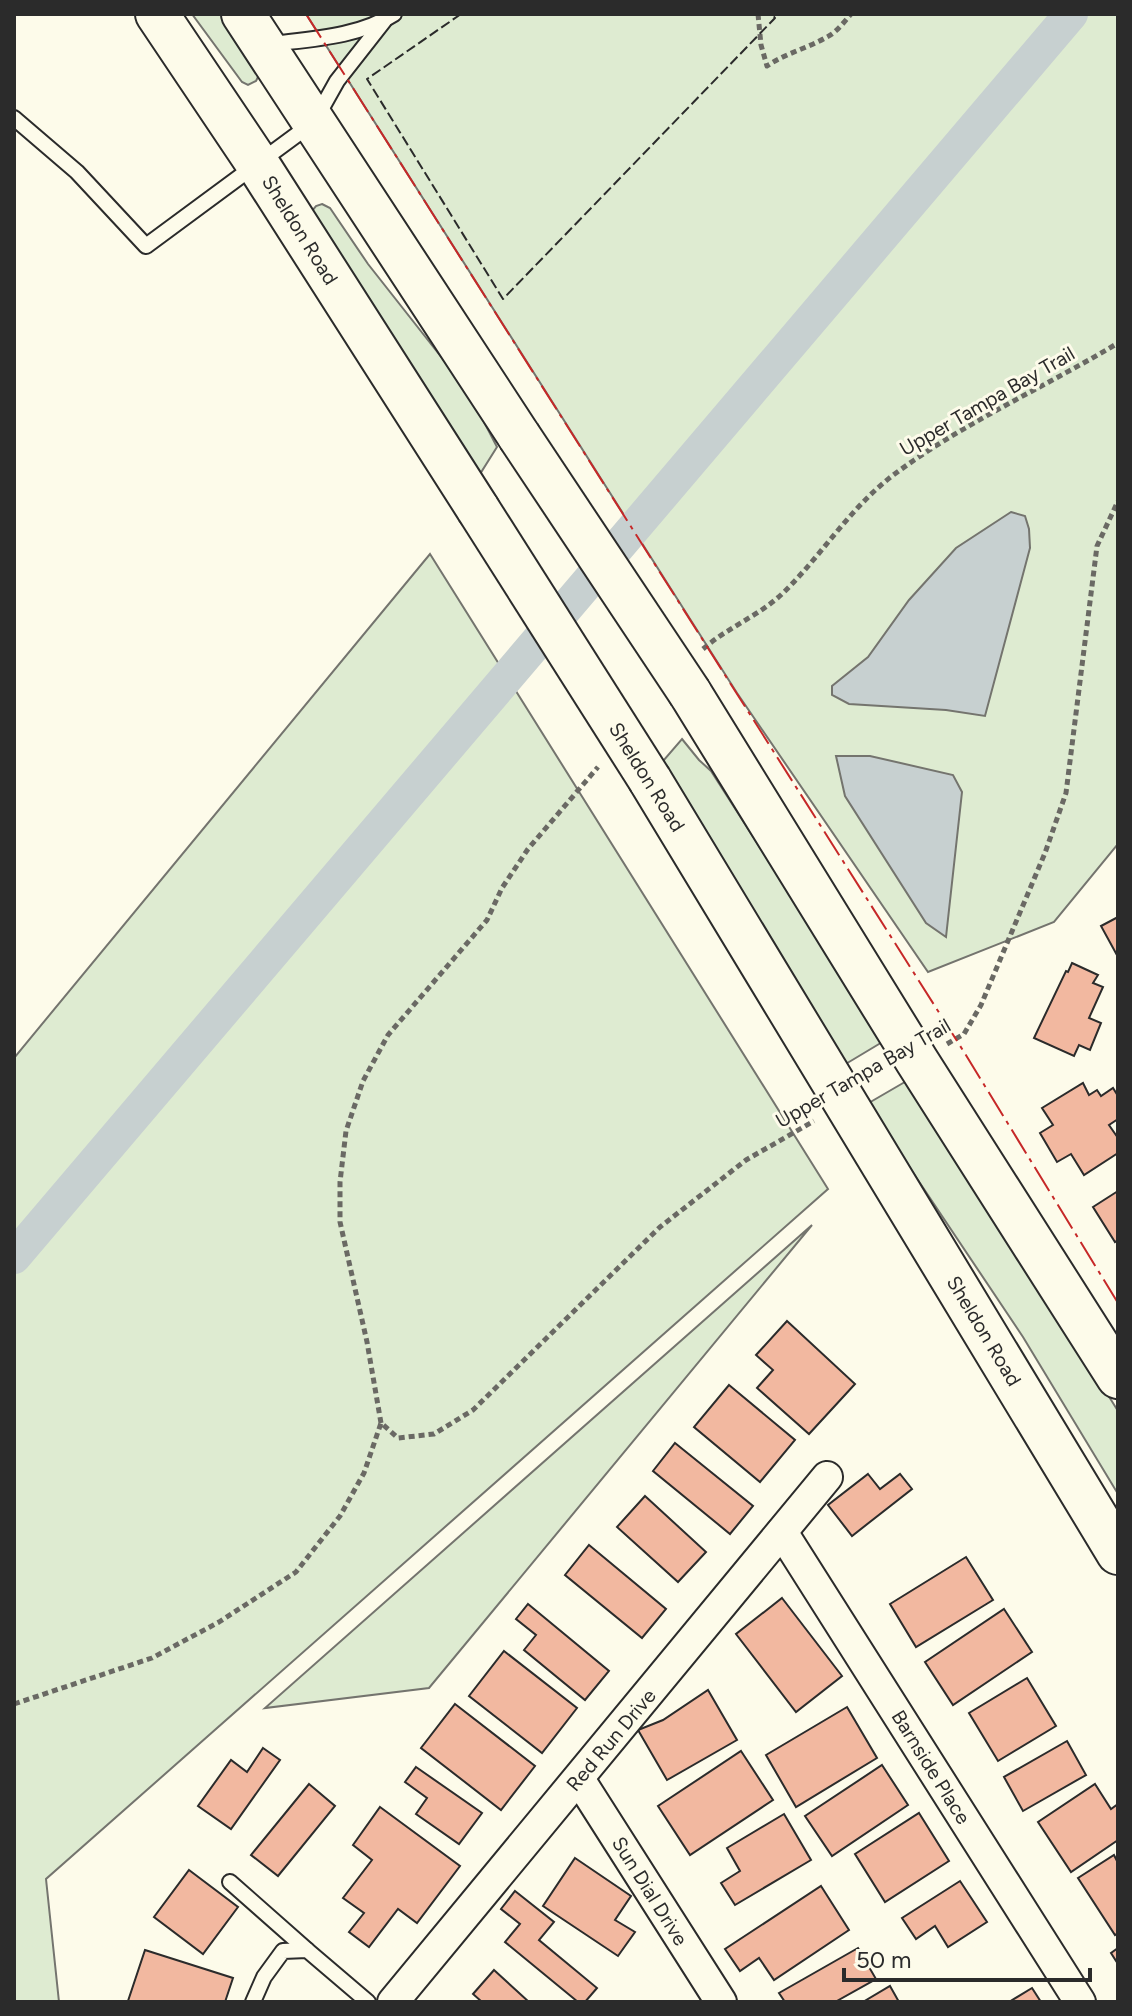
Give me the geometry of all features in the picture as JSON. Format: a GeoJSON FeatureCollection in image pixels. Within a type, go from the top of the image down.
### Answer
{"type":"FeatureCollection","features":[{"type":"Feature","properties":{"kind":"main road","name":"Sheldon Road"},"geometry":{"type":"LineString","coordinates":[[157,14],[257,163],[650,780],[1118,1553]]}},
{"type":"Feature","properties":{"kind":"main road"},"geometry":{"type":"LineString","coordinates":[[253,30],[690,693],[917,1061],[1118,1377]]}},
{"type":"Feature","properties":{"kind":"street","name":"Red Run Drive"},"geometry":{"type":"LineString","coordinates":[[393,2002],[827,1477]]}},
{"type":"Feature","properties":{"kind":"street","name":"Barnside Place"},"geometry":{"type":"LineString","coordinates":[[782,1532],[1080,2002]]}},
{"type":"Feature","properties":{"kind":"street","name":"Sun Dial Drive"},"geometry":{"type":"LineString","coordinates":[[579,1779],[721,2002]]}},
{"type":"Feature","properties":{"kind":"lane"},"geometry":{"type":"LineString","coordinates":[[14,118],[77,172],[146,246],[314,122],[337,81],[389,17]]}},
{"type":"Feature","properties":{"kind":"lane"},"geometry":{"type":"LineString","coordinates":[[253,30],[344,34],[389,17]]}},
{"type":"Feature","properties":{"kind":"lane"},"geometry":{"type":"LineString","coordinates":[[230,1882],[368,2002]]}},
{"type":"Feature","properties":{"kind":"lane"},"geometry":{"type":"LineString","coordinates":[[253,2002],[264,1977],[283,1951],[307,1950]]}},
{"type":"Feature","properties":{"kind":"path"},"geometry":{"type":"LineString","coordinates":[[758,14],[767,66],[825,39],[851,14]]}},
{"type":"Feature","properties":{"kind":"path","name":"Upper Tampa Bay Trail"},"geometry":{"type":"LineString","coordinates":[[699,652],[719,634],[765,609],[784,592],[865,497],[897,472],[937,445],[1118,343]]}},
{"type":"Feature","properties":{"kind":"path","name":"Upper Tampa Bay Trail"},"geometry":{"type":"LineString","coordinates":[[917,1061],[964,1034],[981,1005],[1045,853],[1066,793],[1097,546],[1118,501]]}},
{"type":"Feature","properties":{"kind":"path"},"geometry":{"type":"LineString","coordinates":[[14,1704],[152,1658],[219,1622],[296,1572],[340,1516],[364,1473],[381,1423],[367,1342],[340,1222],[340,1182],[346,1131],[363,1081],[388,1035],[487,920],[502,888],[528,849],[598,767]]}},
{"type":"Feature","properties":{"kind":"path","name":"Upper Tampa Bay Trail"},"geometry":{"type":"LineString","coordinates":[[381,1423],[398,1438],[434,1434],[473,1410],[660,1227],[746,1160],[846,1103]]}},
{"type":"Feature","properties":{"kind":"green space"},"geometry":{"type":"Polygon","coordinates":[[[192,14],[229,14],[259,75],[256,81],[248,85],[242,82],[192,14]]]}},
{"type":"Feature","properties":{"kind":"green space"},"geometry":{"type":"Polygon","coordinates":[[[306,14],[1118,14],[1118,844],[1054,922],[928,972],[737,693],[306,14]]]}},
{"type":"Feature","properties":{"kind":"green space"},"geometry":{"type":"Polygon","coordinates":[[[322,204],[330,208],[368,264],[468,391],[497,447],[480,474],[456,445],[311,212],[322,204]]]}},
{"type":"Feature","properties":{"kind":"green space"},"geometry":{"type":"Polygon","coordinates":[[[430,554],[828,1189],[46,1879],[59,2002],[14,2002],[14,1058],[430,554]]]}},
{"type":"Feature","properties":{"kind":"green space"},"geometry":{"type":"Polygon","coordinates":[[[682,739],[711,771],[884,1041],[844,1065],[683,804],[678,785],[663,761],[682,739]]]}},
{"type":"Feature","properties":{"kind":"green space"},"geometry":{"type":"Polygon","coordinates":[[[910,1079],[1118,1411],[1118,1494],[1023,1337],[867,1104],[910,1079]]]}},
{"type":"Feature","properties":{"kind":"green space"},"geometry":{"type":"Polygon","coordinates":[[[812,1225],[429,1688],[265,1708],[812,1225]]]}},
{"type":"Feature","properties":{"kind":"shaded area"},"geometry":{"type":"Polygon","coordinates":[[[1011,512],[1025,516],[1030,548],[985,716],[946,710],[849,704],[832,695],[832,686],[868,657],[909,600],[956,548],[1011,512]]]}},
{"type":"Feature","properties":{"kind":"shaded area"},"geometry":{"type":"Polygon","coordinates":[[[836,756],[870,756],[953,775],[962,792],[946,937],[926,923],[845,796],[836,756]]]}},
{"type":"Feature","properties":{"kind":"building"},"geometry":{"type":"Polygon","coordinates":[[[1118,917],[1118,957],[1101,926],[1118,917]]]}},
{"type":"Feature","properties":{"kind":"building"},"geometry":{"type":"Polygon","coordinates":[[[1072,963],[1098,975],[1093,983],[1103,987],[1089,1018],[1101,1023],[1090,1050],[1079,1045],[1074,1056],[1034,1038],[1072,963]]]}},
{"type":"Feature","properties":{"kind":"building"},"geometry":{"type":"Polygon","coordinates":[[[1083,1083],[1089,1095],[1097,1090],[1101,1096],[1113,1088],[1118,1096],[1118,1119],[1109,1125],[1118,1138],[1118,1153],[1084,1175],[1071,1154],[1057,1162],[1040,1133],[1053,1125],[1042,1108],[1083,1083]]]}},
{"type":"Feature","properties":{"kind":"building"},"geometry":{"type":"Polygon","coordinates":[[[1118,1191],[1118,1240],[1115,1242],[1093,1207],[1118,1191]]]}},
{"type":"Feature","properties":{"kind":"building"},"geometry":{"type":"Polygon","coordinates":[[[787,1321],[855,1384],[809,1434],[757,1388],[773,1370],[756,1355],[787,1321]]]}},
{"type":"Feature","properties":{"kind":"building"},"geometry":{"type":"Polygon","coordinates":[[[729,1385],[795,1440],[760,1482],[694,1427],[729,1385]]]}},
{"type":"Feature","properties":{"kind":"building"},"geometry":{"type":"Polygon","coordinates":[[[675,1443],[753,1506],[730,1534],[653,1471],[675,1443]]]}},
{"type":"Feature","properties":{"kind":"building"},"geometry":{"type":"Polygon","coordinates":[[[868,1474],[880,1489],[900,1474],[912,1489],[852,1536],[828,1505],[868,1474]]]}},
{"type":"Feature","properties":{"kind":"building"},"geometry":{"type":"Polygon","coordinates":[[[645,1496],[706,1552],[678,1582],[617,1527],[645,1496]]]}},
{"type":"Feature","properties":{"kind":"building"},"geometry":{"type":"Polygon","coordinates":[[[589,1545],[666,1609],[642,1638],[565,1575],[589,1545]]]}},
{"type":"Feature","properties":{"kind":"building"},"geometry":{"type":"Polygon","coordinates":[[[966,1557],[993,1600],[916,1647],[890,1604],[966,1557]]]}},
{"type":"Feature","properties":{"kind":"building"},"geometry":{"type":"Polygon","coordinates":[[[782,1598],[842,1676],[796,1712],[736,1634],[782,1598]]]}},
{"type":"Feature","properties":{"kind":"building"},"geometry":{"type":"Polygon","coordinates":[[[528,1604],[609,1671],[585,1700],[524,1650],[536,1635],[516,1619],[528,1604]]]}},
{"type":"Feature","properties":{"kind":"building"},"geometry":{"type":"Polygon","coordinates":[[[1004,1609],[1032,1652],[953,1705],[925,1662],[1004,1609]]]}},
{"type":"Feature","properties":{"kind":"building"},"geometry":{"type":"Polygon","coordinates":[[[504,1651],[577,1708],[542,1753],[469,1696],[504,1651]]]}},
{"type":"Feature","properties":{"kind":"building"},"geometry":{"type":"Polygon","coordinates":[[[1027,1678],[1056,1726],[998,1761],[969,1713],[1027,1678]]]}},
{"type":"Feature","properties":{"kind":"building"},"geometry":{"type":"Polygon","coordinates":[[[708,1690],[737,1740],[667,1780],[638,1730],[663,1720],[708,1690]]]}},
{"type":"Feature","properties":{"kind":"building"},"geometry":{"type":"Polygon","coordinates":[[[455,1704],[535,1766],[501,1810],[421,1748],[455,1704]]]}},
{"type":"Feature","properties":{"kind":"building"},"geometry":{"type":"Polygon","coordinates":[[[847,1707],[877,1758],[796,1807],[766,1755],[847,1707]]]}},
{"type":"Feature","properties":{"kind":"building"},"geometry":{"type":"Polygon","coordinates":[[[1067,1741],[1086,1775],[1023,1811],[1004,1777],[1067,1741]]]}},
{"type":"Feature","properties":{"kind":"building"},"geometry":{"type":"Polygon","coordinates":[[[263,1748],[280,1760],[231,1829],[198,1806],[231,1760],[247,1772],[263,1748]]]}},
{"type":"Feature","properties":{"kind":"building"},"geometry":{"type":"Polygon","coordinates":[[[741,1751],[773,1800],[690,1855],[658,1806],[741,1751]]]}},
{"type":"Feature","properties":{"kind":"building"},"geometry":{"type":"Polygon","coordinates":[[[882,1765],[908,1805],[832,1856],[805,1816],[882,1765]]]}},
{"type":"Feature","properties":{"kind":"building"},"geometry":{"type":"Polygon","coordinates":[[[416,1767],[482,1813],[459,1844],[416,1814],[427,1798],[405,1782],[416,1767]]]}},
{"type":"Feature","properties":{"kind":"building"},"geometry":{"type":"Polygon","coordinates":[[[309,1784],[335,1806],[278,1876],[251,1855],[309,1784]]]}},
{"type":"Feature","properties":{"kind":"building"},"geometry":{"type":"Polygon","coordinates":[[[1095,1784],[1111,1809],[1118,1804],[1118,1840],[1071,1872],[1038,1822],[1095,1784]]]}},
{"type":"Feature","properties":{"kind":"building"},"geometry":{"type":"Polygon","coordinates":[[[380,1807],[460,1866],[417,1923],[398,1909],[369,1947],[349,1932],[364,1913],[343,1898],[372,1860],[353,1845],[380,1807]]]}},
{"type":"Feature","properties":{"kind":"building"},"geometry":{"type":"Polygon","coordinates":[[[919,1813],[949,1861],[885,1902],[855,1854],[919,1813]]]}},
{"type":"Feature","properties":{"kind":"building"},"geometry":{"type":"Polygon","coordinates":[[[784,1814],[811,1860],[735,1905],[721,1883],[740,1871],[727,1848],[784,1814]]]}},
{"type":"Feature","properties":{"kind":"building"},"geometry":{"type":"Polygon","coordinates":[[[1114,1855],[1118,1863],[1118,1933],[1115,1935],[1078,1878],[1114,1855]]]}},
{"type":"Feature","properties":{"kind":"building"},"geometry":{"type":"Polygon","coordinates":[[[575,1858],[631,1896],[615,1920],[635,1932],[618,1956],[543,1906],[575,1858]]]}},
{"type":"Feature","properties":{"kind":"building"},"geometry":{"type":"Polygon","coordinates":[[[189,1870],[238,1907],[203,1954],[154,1917],[189,1870]]]}},
{"type":"Feature","properties":{"kind":"building"},"geometry":{"type":"Polygon","coordinates":[[[960,1881],[987,1922],[948,1947],[935,1926],[916,1939],[902,1918],[960,1881]]]}},
{"type":"Feature","properties":{"kind":"building"},"geometry":{"type":"Polygon","coordinates":[[[821,1886],[849,1930],[774,1980],[759,1958],[740,1971],[725,1949],[821,1886]]]}},
{"type":"Feature","properties":{"kind":"building"},"geometry":{"type":"Polygon","coordinates":[[[515,1891],[554,1922],[539,1940],[597,1988],[585,2002],[578,2002],[505,1942],[520,1924],[501,1909],[515,1891]]]}},
{"type":"Feature","properties":{"kind":"building"},"geometry":{"type":"Polygon","coordinates":[[[858,1948],[876,1979],[835,2002],[785,2002],[779,1993],[858,1948]]]}},
{"type":"Feature","properties":{"kind":"building"},"geometry":{"type":"Polygon","coordinates":[[[1118,1948],[1118,1964],[1111,1953],[1118,1948]]]}},
{"type":"Feature","properties":{"kind":"building"},"geometry":{"type":"Polygon","coordinates":[[[145,1950],[233,1978],[225,2002],[128,2001],[145,1950]]]}},
{"type":"Feature","properties":{"kind":"building"},"geometry":{"type":"Polygon","coordinates":[[[494,1970],[529,2002],[482,2002],[473,1994],[494,1970]]]}},
{"type":"Feature","properties":{"kind":"building"},"geometry":{"type":"Polygon","coordinates":[[[890,1986],[899,2002],[863,2002],[890,1986]]]}},
{"type":"Feature","properties":{"kind":"building"},"geometry":{"type":"Polygon","coordinates":[[[1032,1988],[1041,2002],[1009,2002],[1032,1988]]]}},
{"type":"Feature","properties":{"kind":"waterway"},"geometry":{"type":"LineString","coordinates":[[14,1257],[1071,14]]}},
{"type":"Feature","properties":{"kind":"fence"},"geometry":{"type":"LineString","coordinates":[[461,14],[367,79],[503,299],[775,18],[772,14]]}},
{"type":"Feature","properties":{"kind":"power"},"geometry":{"type":"LineString","coordinates":[[306,14],[964,1052],[1118,1303]]}}]}
